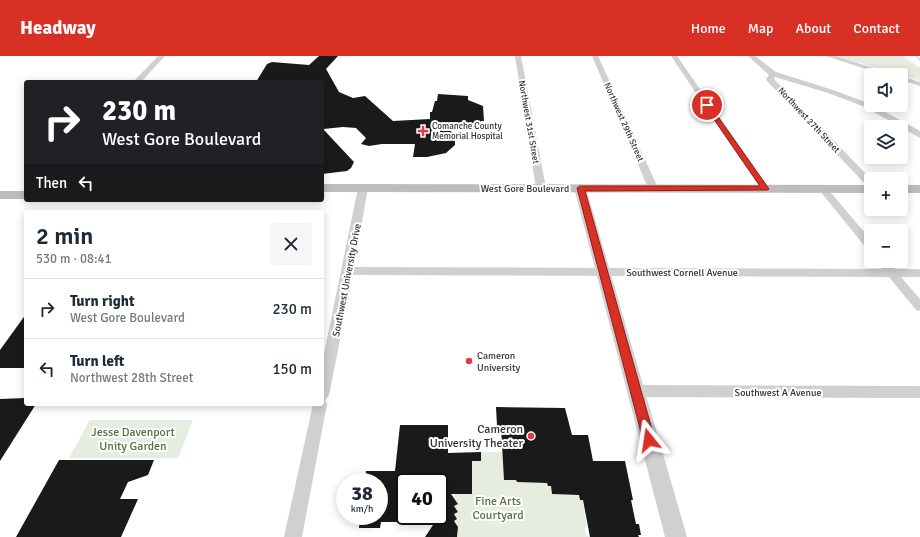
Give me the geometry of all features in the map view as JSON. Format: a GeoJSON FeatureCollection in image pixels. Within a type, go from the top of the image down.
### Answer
{"type":"FeatureCollection","features":[{"type":"Feature","properties":{"kind":"main road"},"geometry":{"type":"LineString","coordinates":[[0,186],[24,191]]}},
{"type":"Feature","properties":{"kind":"main road","name":"West Gore Boulevard"},"geometry":{"type":"LineString","coordinates":[[324,188],[864,189]]}},
{"type":"Feature","properties":{"kind":"main road"},"geometry":{"type":"LineString","coordinates":[[908,189],[920,189]]}},
{"type":"Feature","properties":{"kind":"main road"},"geometry":{"type":"LineString","coordinates":[[0,195],[24,191]]}},
{"type":"Feature","properties":{"kind":"street"},"geometry":{"type":"LineString","coordinates":[[138,80],[162,56]]}},
{"type":"Feature","properties":{"kind":"street","name":"Northwest 31st Street"},"geometry":{"type":"LineString","coordinates":[[518,56],[541,188]]}},
{"type":"Feature","properties":{"kind":"street","name":"Northwest 29th Street"},"geometry":{"type":"LineString","coordinates":[[595,56],[653,188]]}},
{"type":"Feature","properties":{"kind":"street"},"geometry":{"type":"LineString","coordinates":[[674,56],[765,189]]}},
{"type":"Feature","properties":{"kind":"street","name":"Northwest 27th Street"},"geometry":{"type":"LineString","coordinates":[[751,56],[773,74],[770,79],[864,178]]}},
{"type":"Feature","properties":{"kind":"street"},"geometry":{"type":"LineString","coordinates":[[829,56],[868,68]]}},
{"type":"Feature","properties":{"kind":"street"},"geometry":{"type":"LineString","coordinates":[[773,74],[869,105],[895,118],[920,135]]}},
{"type":"Feature","properties":{"kind":"street"},"geometry":{"type":"LineString","coordinates":[[908,80],[920,84]]}},
{"type":"Feature","properties":{"kind":"street","name":"Southwest University Drive"},"geometry":{"type":"LineString","coordinates":[[324,385],[348,271],[363,188]]}},
{"type":"Feature","properties":{"kind":"street"},"geometry":{"type":"LineString","coordinates":[[580,188],[676,537]]}},
{"type":"Feature","properties":{"kind":"street"},"geometry":{"type":"LineString","coordinates":[[823,189],[864,239]]}},
{"type":"Feature","properties":{"kind":"street"},"geometry":{"type":"LineString","coordinates":[[888,268],[920,307]]}},
{"type":"Feature","properties":{"kind":"street","name":"Southwest Cornell Avenue"},"geometry":{"type":"LineString","coordinates":[[348,271],[920,272]]}},
{"type":"Feature","properties":{"kind":"street","name":"Southwest A Avenue"},"geometry":{"type":"LineString","coordinates":[[635,391],[920,392]]}},
{"type":"Feature","properties":{"kind":"street"},"geometry":{"type":"LineString","coordinates":[[293,537],[320,406]]}},
{"type":"Feature","properties":{"kind":"green space"},"geometry":{"type":"Polygon","coordinates":[[[836,56],[903,56],[920,68],[920,81],[908,77],[908,68],[876,68],[836,56]]]}},
{"type":"Feature","properties":{"kind":"green space","name":"Jesse Davenport Unity Garden"},"geometry":{"type":"Polygon","coordinates":[[[90,420],[193,420],[178,458],[69,458],[90,420]]]}},
{"type":"Feature","properties":{"kind":"green space","name":"Fine Arts Courtyard"},"geometry":{"type":"Polygon","coordinates":[[[481,452],[503,452],[505,480],[547,483],[548,486],[551,486],[552,494],[579,495],[580,500],[583,500],[587,527],[585,528],[586,535],[589,535],[590,537],[455,537],[458,535],[455,529],[458,527],[454,521],[457,519],[455,515],[458,512],[454,506],[458,504],[455,499],[455,494],[472,494],[472,461],[481,452]]]}},
{"type":"Feature","properties":{"kind":"building","name":"Comanche County Memorial Hospital"},"geometry":{"type":"Polygon","coordinates":[[[319,56],[338,56],[326,69],[339,92],[353,98],[365,96],[393,121],[430,119],[430,112],[432,112],[435,101],[437,101],[438,94],[468,96],[468,100],[483,106],[484,121],[481,121],[481,123],[445,123],[455,137],[455,145],[446,153],[427,157],[413,157],[415,144],[382,144],[369,146],[361,144],[366,138],[356,128],[343,127],[324,129],[324,80],[257,80],[267,64],[272,62],[309,65],[319,56]]]}},
{"type":"Feature","properties":{"kind":"building","name":"Comanche County Memorial Hospital"},"geometry":{"type":"Polygon","coordinates":[[[324,130],[354,162],[351,168],[347,171],[324,174],[324,130]]]}},
{"type":"Feature","properties":{"kind":"building"},"geometry":{"type":"Polygon","coordinates":[[[24,317],[24,368],[0,368],[0,350],[24,317]]]}},
{"type":"Feature","properties":{"kind":"building"},"geometry":{"type":"Polygon","coordinates":[[[24,398],[24,406],[35,406],[0,461],[0,399],[24,398]]]}},
{"type":"Feature","properties":{"kind":"building","name":"Cameron University Theater"},"geometry":{"type":"Polygon","coordinates":[[[496,407],[565,408],[572,435],[588,435],[593,461],[625,461],[636,524],[639,524],[641,535],[638,535],[639,537],[590,537],[583,500],[580,500],[579,495],[552,494],[551,486],[548,486],[547,483],[504,480],[501,426],[497,426],[496,407]]]}},
{"type":"Feature","properties":{"kind":"building"},"geometry":{"type":"Polygon","coordinates":[[[400,425],[448,425],[448,453],[481,452],[481,461],[472,461],[472,494],[451,494],[458,504],[454,506],[458,512],[454,514],[457,519],[454,521],[458,527],[457,537],[425,537],[433,525],[448,525],[448,473],[396,473],[396,522],[388,522],[388,473],[366,473],[366,471],[395,471],[400,425]]]}},
{"type":"Feature","properties":{"kind":"building"},"geometry":{"type":"Polygon","coordinates":[[[59,460],[154,460],[148,475],[128,482],[120,499],[138,499],[121,537],[16,537],[59,460]]]}},
{"type":"Feature","properties":{"kind":"building"},"geometry":{"type":"Polygon","coordinates":[[[359,525],[380,525],[380,528],[359,528],[359,525]]]}},
{"type":"Feature","properties":{"kind":"waterway"},"geometry":{"type":"LineString","coordinates":[[916,56],[920,60]]}},
{"type":"Feature","properties":{"kind":"place","name":"Comanche County Memorial Hospital"},"geometry":{"type":"Point","coordinates":[423,131]}},
{"type":"Feature","properties":{"kind":"place","name":"Cameron University"},"geometry":{"type":"Point","coordinates":[469,361]}},
{"type":"Feature","properties":{"kind":"place","name":"Cameron University Theater"},"geometry":{"type":"Point","coordinates":[531,436]}},
{"type":"Feature","properties":{"kind":"route"},"geometry":{"type":"LineString","coordinates":[[649,440],[580,188],[765,189],[707,105]]}}]}
